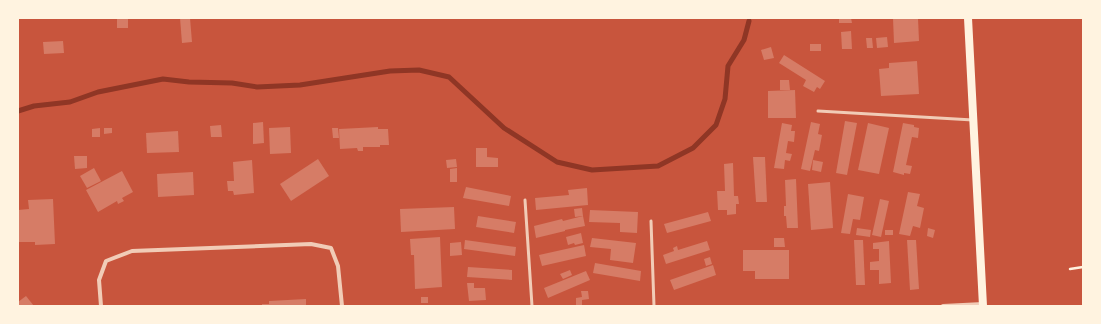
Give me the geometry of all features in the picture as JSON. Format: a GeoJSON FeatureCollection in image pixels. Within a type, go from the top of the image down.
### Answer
{"type":"FeatureCollection","features":[{"type":"Feature","properties":{"kind":"main road"},"geometry":{"type":"LineString","coordinates":[[968,18],[983,305]]}},
{"type":"Feature","properties":{"kind":"street"},"geometry":{"type":"LineString","coordinates":[[101,306],[99,280],[106,261],[132,251],[311,244],[331,248],[338,266],[342,306]]}},
{"type":"Feature","properties":{"kind":"street"},"geometry":{"type":"LineString","coordinates":[[943,306],[983,305]]}},
{"type":"Feature","properties":{"kind":"lane"},"geometry":{"type":"LineString","coordinates":[[818,111],[973,120]]}},
{"type":"Feature","properties":{"kind":"lane"},"geometry":{"type":"LineString","coordinates":[[525,200],[532,306]]}},
{"type":"Feature","properties":{"kind":"lane"},"geometry":{"type":"LineString","coordinates":[[651,221],[654,306]]}},
{"type":"Feature","properties":{"kind":"path"},"geometry":{"type":"LineString","coordinates":[[1070,269],[1083,267]]}},
{"type":"Feature","properties":{"kind":"building"},"geometry":{"type":"Polygon","coordinates":[[[117,18],[128,18],[128,28],[117,28],[117,18]]]}},
{"type":"Feature","properties":{"kind":"building"},"geometry":{"type":"Polygon","coordinates":[[[180,18],[190,18],[192,42],[182,43],[180,18]]]}},
{"type":"Feature","properties":{"kind":"building"},"geometry":{"type":"Polygon","coordinates":[[[839,18],[851,18],[852,23],[839,23],[839,18]]]}},
{"type":"Feature","properties":{"kind":"building"},"geometry":{"type":"Polygon","coordinates":[[[893,18],[918,18],[919,41],[894,43],[893,18]]]}},
{"type":"Feature","properties":{"kind":"building"},"geometry":{"type":"Polygon","coordinates":[[[851,31],[852,49],[842,49],[841,32],[851,31]]]}},
{"type":"Feature","properties":{"kind":"building"},"geometry":{"type":"Polygon","coordinates":[[[887,37],[888,47],[877,48],[876,38],[887,37]]]}},
{"type":"Feature","properties":{"kind":"building"},"geometry":{"type":"Polygon","coordinates":[[[866,38],[872,38],[873,48],[867,48],[866,38]]]}},
{"type":"Feature","properties":{"kind":"building"},"geometry":{"type":"Polygon","coordinates":[[[63,41],[64,53],[44,54],[43,42],[63,41]]]}},
{"type":"Feature","properties":{"kind":"building"},"geometry":{"type":"Polygon","coordinates":[[[810,44],[821,44],[821,51],[810,51],[810,44]]]}},
{"type":"Feature","properties":{"kind":"building"},"geometry":{"type":"Polygon","coordinates":[[[771,47],[774,58],[764,60],[761,50],[771,47]]]}},
{"type":"Feature","properties":{"kind":"building"},"geometry":{"type":"Polygon","coordinates":[[[784,55],[825,81],[820,89],[817,87],[814,92],[803,86],[806,80],[779,63],[784,55]]]}},
{"type":"Feature","properties":{"kind":"building"},"geometry":{"type":"Polygon","coordinates":[[[917,61],[919,94],[881,96],[879,69],[889,68],[889,63],[917,61]]]}},
{"type":"Feature","properties":{"kind":"building"},"geometry":{"type":"Polygon","coordinates":[[[780,80],[789,80],[790,90],[780,90],[780,80]]]}},
{"type":"Feature","properties":{"kind":"building"},"geometry":{"type":"Polygon","coordinates":[[[795,90],[796,118],[768,118],[768,91],[795,90]]]}},
{"type":"Feature","properties":{"kind":"building"},"geometry":{"type":"Polygon","coordinates":[[[845,121],[857,123],[847,175],[836,173],[845,121]]]}},
{"type":"Feature","properties":{"kind":"building"},"geometry":{"type":"Polygon","coordinates":[[[263,122],[264,143],[253,144],[253,123],[263,122]]]}},
{"type":"Feature","properties":{"kind":"building"},"geometry":{"type":"Polygon","coordinates":[[[811,122],[820,124],[818,134],[822,135],[819,151],[815,150],[810,171],[801,169],[811,122]]]}},
{"type":"Feature","properties":{"kind":"building"},"geometry":{"type":"Polygon","coordinates":[[[782,123],[792,125],[791,131],[795,131],[794,142],[788,141],[786,153],[792,154],[790,161],[785,160],[784,169],[774,168],[782,123]]]}},
{"type":"Feature","properties":{"kind":"building"},"geometry":{"type":"Polygon","coordinates":[[[868,123],[889,128],[879,174],[858,170],[868,123]]]}},
{"type":"Feature","properties":{"kind":"building"},"geometry":{"type":"Polygon","coordinates":[[[903,123],[914,125],[914,127],[919,128],[918,138],[912,137],[906,165],[912,166],[910,174],[904,173],[904,175],[893,172],[903,123]]]}},
{"type":"Feature","properties":{"kind":"building"},"geometry":{"type":"Polygon","coordinates":[[[221,125],[222,137],[211,137],[210,126],[221,125]]]}},
{"type":"Feature","properties":{"kind":"building"},"geometry":{"type":"Polygon","coordinates":[[[290,127],[291,153],[270,154],[269,128],[290,127]]]}},
{"type":"Feature","properties":{"kind":"building"},"geometry":{"type":"Polygon","coordinates":[[[378,127],[378,129],[388,129],[389,145],[380,145],[380,147],[363,147],[363,151],[358,151],[357,148],[340,149],[339,129],[378,127]]]}},
{"type":"Feature","properties":{"kind":"building"},"geometry":{"type":"Polygon","coordinates":[[[100,128],[100,137],[92,137],[92,129],[100,128]]]}},
{"type":"Feature","properties":{"kind":"building"},"geometry":{"type":"Polygon","coordinates":[[[104,128],[112,128],[112,133],[104,134],[104,128]]]}},
{"type":"Feature","properties":{"kind":"building"},"geometry":{"type":"Polygon","coordinates":[[[332,128],[338,128],[339,138],[333,138],[332,128]]]}},
{"type":"Feature","properties":{"kind":"building"},"geometry":{"type":"Polygon","coordinates":[[[178,131],[179,152],[147,153],[146,133],[178,131]]]}},
{"type":"Feature","properties":{"kind":"building"},"geometry":{"type":"Polygon","coordinates":[[[476,148],[487,148],[487,157],[498,158],[498,167],[476,167],[476,148]]]}},
{"type":"Feature","properties":{"kind":"building"},"geometry":{"type":"Polygon","coordinates":[[[74,156],[87,156],[87,168],[75,169],[74,156]]]}},
{"type":"Feature","properties":{"kind":"building"},"geometry":{"type":"Polygon","coordinates":[[[753,157],[765,157],[767,202],[756,202],[753,157]]]}},
{"type":"Feature","properties":{"kind":"building"},"geometry":{"type":"Polygon","coordinates":[[[318,159],[329,176],[291,201],[280,184],[318,159]]]}},
{"type":"Feature","properties":{"kind":"building"},"geometry":{"type":"Polygon","coordinates":[[[456,159],[457,167],[447,168],[446,160],[456,159]]]}},
{"type":"Feature","properties":{"kind":"building"},"geometry":{"type":"Polygon","coordinates":[[[252,160],[254,193],[234,195],[233,191],[228,191],[227,181],[234,181],[233,162],[252,160]]]}},
{"type":"Feature","properties":{"kind":"building"},"geometry":{"type":"Polygon","coordinates":[[[813,160],[823,162],[821,172],[812,170],[813,160]]]}},
{"type":"Feature","properties":{"kind":"building"},"geometry":{"type":"Polygon","coordinates":[[[733,163],[734,196],[738,196],[739,204],[736,204],[736,214],[727,215],[727,210],[718,210],[717,191],[725,191],[724,164],[733,163]]]}},
{"type":"Feature","properties":{"kind":"building"},"geometry":{"type":"Polygon","coordinates":[[[94,168],[101,181],[87,188],[80,176],[94,168]]]}},
{"type":"Feature","properties":{"kind":"building"},"geometry":{"type":"Polygon","coordinates":[[[457,168],[457,182],[450,182],[450,169],[457,168]]]}},
{"type":"Feature","properties":{"kind":"building"},"geometry":{"type":"Polygon","coordinates":[[[122,171],[133,192],[122,198],[124,201],[118,204],[117,201],[98,212],[86,190],[122,171]]]}},
{"type":"Feature","properties":{"kind":"building"},"geometry":{"type":"Polygon","coordinates":[[[193,172],[194,195],[158,197],[157,174],[193,172]]]}},
{"type":"Feature","properties":{"kind":"building"},"geometry":{"type":"Polygon","coordinates":[[[796,179],[798,228],[787,228],[786,216],[784,216],[784,206],[786,206],[785,180],[796,179]]]}},
{"type":"Feature","properties":{"kind":"building"},"geometry":{"type":"Polygon","coordinates":[[[830,182],[833,228],[811,230],[808,184],[830,182]]]}},
{"type":"Feature","properties":{"kind":"building"},"geometry":{"type":"Polygon","coordinates":[[[466,187],[511,196],[509,206],[463,198],[466,187]]]}},
{"type":"Feature","properties":{"kind":"building"},"geometry":{"type":"Polygon","coordinates":[[[587,188],[588,205],[536,210],[535,198],[569,195],[568,190],[587,188]]]}},
{"type":"Feature","properties":{"kind":"building"},"geometry":{"type":"Polygon","coordinates":[[[908,192],[920,194],[917,206],[924,208],[920,228],[913,226],[910,236],[899,234],[908,192]]]}},
{"type":"Feature","properties":{"kind":"building"},"geometry":{"type":"Polygon","coordinates":[[[848,194],[864,197],[860,220],[853,219],[850,234],[841,233],[848,194]]]}},
{"type":"Feature","properties":{"kind":"building"},"geometry":{"type":"Polygon","coordinates":[[[53,199],[55,244],[35,245],[35,242],[18,242],[18,210],[29,209],[28,200],[53,199]]]}},
{"type":"Feature","properties":{"kind":"building"},"geometry":{"type":"Polygon","coordinates":[[[880,199],[889,201],[881,237],[872,235],[880,199]]]}},
{"type":"Feature","properties":{"kind":"building"},"geometry":{"type":"Polygon","coordinates":[[[454,207],[455,229],[401,232],[400,209],[454,207]]]}},
{"type":"Feature","properties":{"kind":"building"},"geometry":{"type":"Polygon","coordinates":[[[582,208],[583,216],[575,217],[574,209],[582,208]]]}},
{"type":"Feature","properties":{"kind":"building"},"geometry":{"type":"Polygon","coordinates":[[[590,210],[638,212],[637,233],[620,232],[620,223],[589,222],[590,210]]]}},
{"type":"Feature","properties":{"kind":"building"},"geometry":{"type":"Polygon","coordinates":[[[708,212],[711,221],[667,233],[664,224],[708,212]]]}},
{"type":"Feature","properties":{"kind":"building"},"geometry":{"type":"Polygon","coordinates":[[[478,216],[516,222],[514,233],[476,227],[478,216]]]}},
{"type":"Feature","properties":{"kind":"building"},"geometry":{"type":"Polygon","coordinates":[[[583,216],[585,226],[536,238],[534,226],[562,219],[563,221],[583,216]]]}},
{"type":"Feature","properties":{"kind":"building"},"geometry":{"type":"Polygon","coordinates":[[[857,228],[871,230],[870,237],[856,235],[857,228]]]}},
{"type":"Feature","properties":{"kind":"building"},"geometry":{"type":"Polygon","coordinates":[[[928,228],[935,230],[933,238],[927,236],[928,228]]]}},
{"type":"Feature","properties":{"kind":"building"},"geometry":{"type":"Polygon","coordinates":[[[885,230],[893,230],[893,235],[885,235],[885,230]]]}},
{"type":"Feature","properties":{"kind":"building"},"geometry":{"type":"Polygon","coordinates":[[[581,233],[583,243],[568,245],[566,237],[581,233]]]}},
{"type":"Feature","properties":{"kind":"building"},"geometry":{"type":"Polygon","coordinates":[[[440,237],[442,287],[415,289],[414,255],[411,255],[410,239],[440,237]]]}},
{"type":"Feature","properties":{"kind":"building"},"geometry":{"type":"Polygon","coordinates":[[[592,238],[636,243],[633,263],[610,260],[611,249],[590,247],[592,238]]]}},
{"type":"Feature","properties":{"kind":"building"},"geometry":{"type":"Polygon","coordinates":[[[774,238],[784,238],[785,247],[774,247],[774,238]]]}},
{"type":"Feature","properties":{"kind":"building"},"geometry":{"type":"Polygon","coordinates":[[[465,240],[516,247],[515,256],[464,249],[465,240]]]}},
{"type":"Feature","properties":{"kind":"building"},"geometry":{"type":"Polygon","coordinates":[[[854,240],[863,240],[865,285],[856,285],[854,240]]]}},
{"type":"Feature","properties":{"kind":"building"},"geometry":{"type":"Polygon","coordinates":[[[907,240],[916,240],[919,289],[910,290],[907,240]]]}},
{"type":"Feature","properties":{"kind":"building"},"geometry":{"type":"Polygon","coordinates":[[[707,241],[710,250],[666,264],[663,255],[674,251],[673,248],[677,246],[678,250],[707,241]]]}},
{"type":"Feature","properties":{"kind":"building"},"geometry":{"type":"Polygon","coordinates":[[[889,241],[891,283],[879,284],[879,270],[870,270],[870,262],[879,261],[879,249],[873,249],[873,243],[889,241]]]}},
{"type":"Feature","properties":{"kind":"building"},"geometry":{"type":"Polygon","coordinates":[[[461,242],[462,255],[450,256],[450,243],[461,242]]]}},
{"type":"Feature","properties":{"kind":"building"},"geometry":{"type":"Polygon","coordinates":[[[584,245],[586,256],[542,266],[539,255],[584,245]]]}},
{"type":"Feature","properties":{"kind":"building"},"geometry":{"type":"Polygon","coordinates":[[[743,250],[789,250],[789,279],[755,279],[755,271],[743,271],[743,250]]]}},
{"type":"Feature","properties":{"kind":"building"},"geometry":{"type":"Polygon","coordinates":[[[710,257],[712,264],[706,266],[704,259],[710,257]]]}},
{"type":"Feature","properties":{"kind":"building"},"geometry":{"type":"Polygon","coordinates":[[[595,263],[641,271],[640,281],[593,273],[595,263]]]}},
{"type":"Feature","properties":{"kind":"building"},"geometry":{"type":"Polygon","coordinates":[[[713,265],[716,275],[674,290],[670,280],[713,265]]]}},
{"type":"Feature","properties":{"kind":"building"},"geometry":{"type":"Polygon","coordinates":[[[468,267],[512,270],[512,280],[467,277],[468,267]]]}},
{"type":"Feature","properties":{"kind":"building"},"geometry":{"type":"Polygon","coordinates":[[[570,270],[572,275],[563,279],[560,274],[570,270]]]}},
{"type":"Feature","properties":{"kind":"building"},"geometry":{"type":"Polygon","coordinates":[[[586,271],[590,280],[548,298],[544,288],[586,271]]]}},
{"type":"Feature","properties":{"kind":"building"},"geometry":{"type":"Polygon","coordinates":[[[467,283],[474,283],[474,288],[485,288],[486,300],[469,301],[467,283]]]}},
{"type":"Feature","properties":{"kind":"building"},"geometry":{"type":"Polygon","coordinates":[[[581,291],[588,291],[589,299],[582,300],[582,306],[576,306],[576,298],[582,297],[581,291]]]}},
{"type":"Feature","properties":{"kind":"building"},"geometry":{"type":"Polygon","coordinates":[[[26,296],[34,306],[18,306],[18,302],[26,296]]]}},
{"type":"Feature","properties":{"kind":"building"},"geometry":{"type":"Polygon","coordinates":[[[421,297],[428,297],[428,303],[421,303],[421,297]]]}},
{"type":"Feature","properties":{"kind":"building"},"geometry":{"type":"Polygon","coordinates":[[[306,299],[306,306],[262,306],[262,304],[269,304],[269,301],[306,299]]]}},
{"type":"Feature","properties":{"kind":"waterway"},"geometry":{"type":"LineString","coordinates":[[18,111],[34,106],[70,102],[98,92],[163,79],[189,82],[232,83],[257,87],[300,85],[390,71],[419,70],[449,77],[504,128],[557,162],[592,170],[658,166],[693,148],[716,125],[725,99],[728,66],[744,40],[749,21]]}}]}
